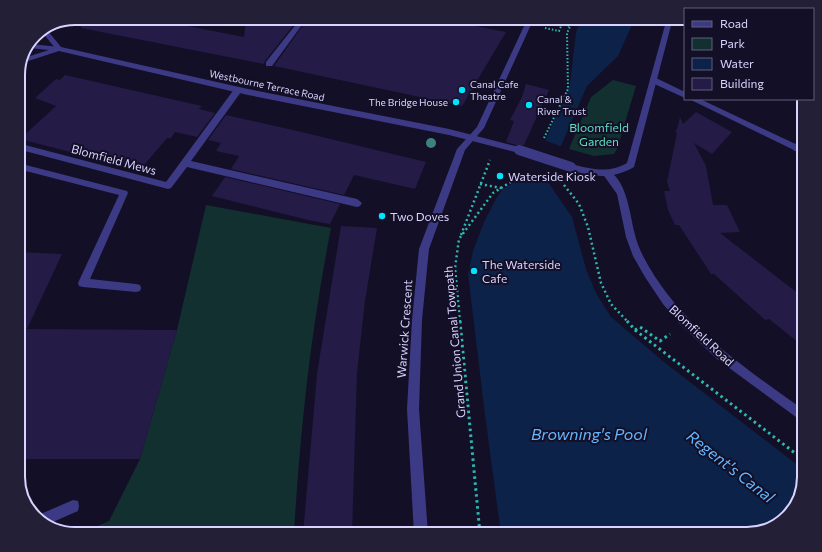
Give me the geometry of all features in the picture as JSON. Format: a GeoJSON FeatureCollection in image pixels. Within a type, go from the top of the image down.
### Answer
{"type":"FeatureCollection","features":[{"type":"Feature","properties":{"kind":"street"},"geometry":{"type":"LineString","coordinates":[[269,64],[299,25]]}},
{"type":"Feature","properties":{"kind":"street","name":"Warwick Crescent"},"geometry":{"type":"LineString","coordinates":[[421,527],[413,409],[417,320],[424,249],[461,148],[480,128],[528,25]]}},
{"type":"Feature","properties":{"kind":"street"},"geometry":{"type":"LineString","coordinates":[[606,173],[621,172],[630,165],[668,25]]}},
{"type":"Feature","properties":{"kind":"street"},"geometry":{"type":"LineString","coordinates":[[28,59],[59,49],[47,34]]}},
{"type":"Feature","properties":{"kind":"street","name":"Westbourne Terrace Road"},"geometry":{"type":"LineString","coordinates":[[34,46],[59,49],[238,90],[472,137],[594,173],[606,173]]}},
{"type":"Feature","properties":{"kind":"street"},"geometry":{"type":"LineString","coordinates":[[653,80],[684,95]]}},
{"type":"Feature","properties":{"kind":"street","name":"Blomfield Mews"},"geometry":{"type":"LineString","coordinates":[[26,148],[168,186],[238,90]]}},
{"type":"Feature","properties":{"kind":"street"},"geometry":{"type":"LineString","coordinates":[[695,100],[797,150]]}},
{"type":"Feature","properties":{"kind":"street"},"geometry":{"type":"LineString","coordinates":[[185,162],[357,203]]}},
{"type":"Feature","properties":{"kind":"street"},"geometry":{"type":"LineString","coordinates":[[25,168],[124,193],[83,283],[136,288]]}},
{"type":"Feature","properties":{"kind":"street","name":"Blomfield Road"},"geometry":{"type":"LineString","coordinates":[[606,173],[618,186],[622,194],[629,230],[636,252],[666,301],[683,320],[734,366],[797,412]]}},
{"type":"Feature","properties":{"kind":"street"},"geometry":{"type":"LineString","coordinates":[[46,518],[73,506]]}},
{"type":"Feature","properties":{"kind":"path"},"geometry":{"type":"LineString","coordinates":[[555,30],[559,31],[562,25]]}},
{"type":"Feature","properties":{"kind":"path"},"geometry":{"type":"LineString","coordinates":[[543,140],[568,89],[567,33],[570,26],[566,25]]}},
{"type":"Feature","properties":{"kind":"path"},"geometry":{"type":"LineString","coordinates":[[459,239],[490,161]]}},
{"type":"Feature","properties":{"kind":"path","name":"Grand Union Canal Towpath"},"geometry":{"type":"LineString","coordinates":[[479,527],[455,268],[459,239],[493,193],[522,175]]}},
{"type":"Feature","properties":{"kind":"path"},"geometry":{"type":"LineString","coordinates":[[480,184],[501,188]]}},
{"type":"Feature","properties":{"kind":"path"},"geometry":{"type":"LineString","coordinates":[[564,185],[579,204],[588,227],[602,283],[611,304],[635,330],[797,455]]}},
{"type":"Feature","properties":{"kind":"path"},"geometry":{"type":"LineString","coordinates":[[635,330],[640,327],[660,341],[669,336]]}},
{"type":"Feature","properties":{"kind":"green space","name":"Bloomfield Garden"},"geometry":{"type":"Polygon","coordinates":[[[613,80],[636,86],[617,149],[614,154],[594,156],[569,149],[591,97],[613,80]]]}},
{"type":"Feature","properties":{"kind":"green space"},"geometry":{"type":"Polygon","coordinates":[[[206,205],[331,228],[307,380],[295,527],[95,527],[109,521],[140,459],[177,330],[206,205]]]}},
{"type":"Feature","properties":{"kind":"water","name":"Browning's Pool"},"geometry":{"type":"Polygon","coordinates":[[[579,25],[632,25],[618,56],[587,86],[561,146],[550,185],[572,217],[586,269],[596,293],[611,317],[664,362],[797,465],[797,483],[789,505],[777,517],[766,523],[753,527],[500,527],[468,274],[473,251],[484,222],[497,197],[503,189],[524,176],[545,141],[570,84],[576,32],[579,25]]]}},
{"type":"Feature","properties":{"kind":"pier"},"geometry":{"type":"Polygon","coordinates":[[[543,140],[563,147],[553,185],[522,175],[543,140]]]}},
{"type":"Feature","properties":{"kind":"building"},"geometry":{"type":"Polygon","coordinates":[[[81,25],[183,25],[244,37],[245,25],[293,25],[264,64],[81,28],[81,25]]]}},
{"type":"Feature","properties":{"kind":"building"},"geometry":{"type":"Polygon","coordinates":[[[303,25],[470,25],[506,32],[462,106],[274,66],[303,25]]]}},
{"type":"Feature","properties":{"kind":"building"},"geometry":{"type":"Polygon","coordinates":[[[65,75],[202,106],[199,109],[215,113],[197,137],[175,132],[171,138],[167,138],[140,170],[25,140],[25,134],[56,106],[35,98],[56,79],[60,80],[65,75]]]}},
{"type":"Feature","properties":{"kind":"building","name":"Canal & River Trust"},"geometry":{"type":"Polygon","coordinates":[[[526,84],[549,90],[524,145],[516,145],[506,142],[514,121],[510,120],[522,97],[526,84]]]}},
{"type":"Feature","properties":{"kind":"building"},"geometry":{"type":"Polygon","coordinates":[[[696,112],[732,132],[712,154],[694,143],[706,166],[713,205],[727,205],[740,232],[720,233],[797,293],[797,341],[769,319],[765,320],[714,274],[711,274],[679,225],[675,225],[668,210],[664,191],[670,191],[667,182],[677,133],[675,132],[680,117],[683,124],[696,112]]]}},
{"type":"Feature","properties":{"kind":"building"},"geometry":{"type":"Polygon","coordinates":[[[226,115],[426,162],[415,189],[354,175],[344,195],[231,169],[239,156],[216,151],[221,143],[208,140],[226,115]]]}},
{"type":"Feature","properties":{"kind":"building"},"geometry":{"type":"Polygon","coordinates":[[[225,177],[340,204],[330,224],[212,196],[225,177]]]}},
{"type":"Feature","properties":{"kind":"building"},"geometry":{"type":"Polygon","coordinates":[[[341,226],[377,228],[365,301],[357,373],[352,527],[304,527],[317,374],[341,226]]]}},
{"type":"Feature","properties":{"kind":"building"},"geometry":{"type":"Polygon","coordinates":[[[25,252],[62,254],[27,329],[177,330],[140,459],[25,459],[25,252]]]}},
{"type":"Feature","properties":{"kind":"place","name":"Canal Cafe Theatre"},"geometry":{"type":"Point","coordinates":[462,90]}},
{"type":"Feature","properties":{"kind":"place","name":"The Bridge House"},"geometry":{"type":"Point","coordinates":[456,102]}},
{"type":"Feature","properties":{"kind":"place","name":"Canal & River Trust"},"geometry":{"type":"Point","coordinates":[529,105]}},
{"type":"Feature","properties":{"kind":"place","name":"Waterside Kiosk"},"geometry":{"type":"Point","coordinates":[500,176]}},
{"type":"Feature","properties":{"kind":"place","name":"Two Doves"},"geometry":{"type":"Point","coordinates":[382,216]}},
{"type":"Feature","properties":{"kind":"place","name":"The Waterside Cafe"},"geometry":{"type":"Point","coordinates":[474,271]}},
{"type":"Feature","properties":{"kind":"water label","name":"Regent's Canal"},"geometry":{"type":"Point","coordinates":[731,466]}}]}
